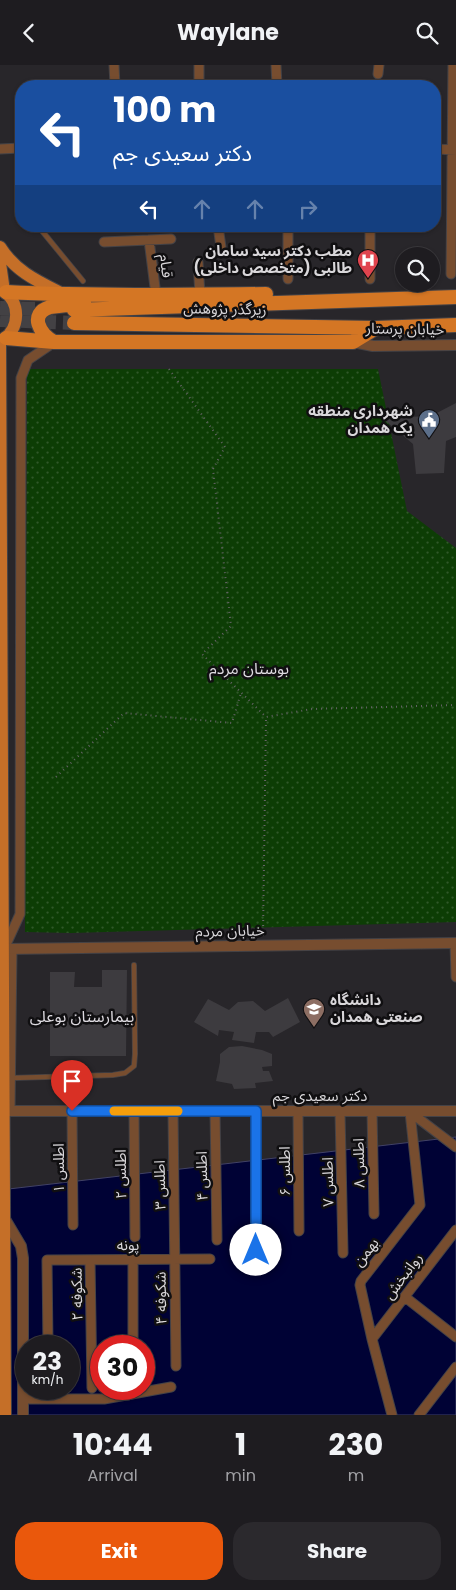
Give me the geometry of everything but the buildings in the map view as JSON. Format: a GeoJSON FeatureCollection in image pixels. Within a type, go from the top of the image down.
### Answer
{"type":"FeatureCollection","features":[{"type":"Feature","properties":{"kind":"highway"},"geometry":{"type":"LineString","coordinates":[[3,290],[63,295],[285,293],[359,300],[456,297]]}},
{"type":"Feature","properties":{"kind":"highway"},"geometry":{"type":"LineString","coordinates":[[54,342],[44,335],[38,326],[38,318],[45,308],[137,295]]}},
{"type":"Feature","properties":{"kind":"highway","name":"زیرگذر پژوهش"},"geometry":{"type":"LineString","coordinates":[[359,300],[74,316],[376,328],[456,325]]}},
{"type":"Feature","properties":{"kind":"highway"},"geometry":{"type":"LineString","coordinates":[[2,341],[353,342],[376,328]]}},
{"type":"Feature","properties":{"kind":"main road"},"geometry":{"type":"LineString","coordinates":[[0,247],[9,260],[24,274],[63,295]]}},
{"type":"Feature","properties":{"kind":"main road"},"geometry":{"type":"LineString","coordinates":[[0,263],[3,290],[12,299],[16,308],[14,326],[2,341],[8,949],[5,1415]]}},
{"type":"Feature","properties":{"kind":"street"},"geometry":{"type":"LineString","coordinates":[[114,65],[115,80]]}},
{"type":"Feature","properties":{"kind":"street"},"geometry":{"type":"LineString","coordinates":[[199,65],[199,80]]}},
{"type":"Feature","properties":{"kind":"street"},"geometry":{"type":"LineString","coordinates":[[276,65],[277,80]]}},
{"type":"Feature","properties":{"kind":"street"},"geometry":{"type":"LineString","coordinates":[[451,274],[454,150],[453,65]]}},
{"type":"Feature","properties":{"kind":"street"},"geometry":{"type":"LineString","coordinates":[[0,149],[15,148]]}},
{"type":"Feature","properties":{"kind":"street"},"geometry":{"type":"LineString","coordinates":[[441,149],[454,150]]}},
{"type":"Feature","properties":{"kind":"street"},"geometry":{"type":"LineString","coordinates":[[219,232],[221,247]]}},
{"type":"Feature","properties":{"kind":"street"},"geometry":{"type":"LineString","coordinates":[[288,232],[288,279]]}},
{"type":"Feature","properties":{"kind":"street"},"geometry":{"type":"LineString","coordinates":[[370,232],[370,279]]}},
{"type":"Feature","properties":{"kind":"street","name":"قیام"},"geometry":{"type":"LineString","coordinates":[[104,242],[171,239]]}},
{"type":"Feature","properties":{"kind":"street","name":"قیام"},"geometry":{"type":"LineString","coordinates":[[148,240],[156,295]]}},
{"type":"Feature","properties":{"kind":"street"},"geometry":{"type":"LineString","coordinates":[[198,262],[200,295]]}},
{"type":"Feature","properties":{"kind":"street"},"geometry":{"type":"LineString","coordinates":[[8,949],[20,914],[21,378],[28,360],[54,342]]}},
{"type":"Feature","properties":{"kind":"street","name":"خیابان پرستار"},"geometry":{"type":"LineString","coordinates":[[353,342],[373,345],[456,345]]}},
{"type":"Feature","properties":{"kind":"street"},"geometry":{"type":"LineString","coordinates":[[456,943],[456,977]]}},
{"type":"Feature","properties":{"kind":"street","name":"خیابان مردم"},"geometry":{"type":"LineString","coordinates":[[8,949],[456,943]]}},
{"type":"Feature","properties":{"kind":"street","name":"دکتر سعیدی جم"},"geometry":{"type":"LineString","coordinates":[[7,1111],[456,1111]]}},
{"type":"Feature","properties":{"kind":"street","name":"اطلس ۱"},"geometry":{"type":"LineString","coordinates":[[72,1111],[73,1225]]}},
{"type":"Feature","properties":{"kind":"street","name":"اطلس ۲"},"geometry":{"type":"LineString","coordinates":[[134,1111],[135,1237]]}},
{"type":"Feature","properties":{"kind":"street","name":"اطلس ۳"},"geometry":{"type":"LineString","coordinates":[[173,1111],[175,1258]]}},
{"type":"Feature","properties":{"kind":"street","name":"اطلس ۴"},"geometry":{"type":"LineString","coordinates":[[215,1111],[217,1240]]}},
{"type":"Feature","properties":{"kind":"street"},"geometry":{"type":"LineString","coordinates":[[256,1111],[256,1250]]}},
{"type":"Feature","properties":{"kind":"street","name":"اطلس ۶"},"geometry":{"type":"LineString","coordinates":[[298,1111],[299,1231]]}},
{"type":"Feature","properties":{"kind":"street","name":"اطلس ۷"},"geometry":{"type":"LineString","coordinates":[[340,1111],[343,1253]]}},
{"type":"Feature","properties":{"kind":"street","name":"اطلس ۸"},"geometry":{"type":"LineString","coordinates":[[372,1111],[374,1215]]}},
{"type":"Feature","properties":{"kind":"street"},"geometry":{"type":"LineString","coordinates":[[410,1111],[456,1147]]}},
{"type":"Feature","properties":{"kind":"street","name":"بهمن"},"geometry":{"type":"LineString","coordinates":[[392,1415],[360,1289],[361,1281],[420,1205],[410,1111]]}},
{"type":"Feature","properties":{"kind":"street"},"geometry":{"type":"LineString","coordinates":[[5,1219],[21,1246],[23,1259],[23,1335]]}},
{"type":"Feature","properties":{"kind":"street","name":"روانبخش"},"geometry":{"type":"LineString","coordinates":[[372,1339],[456,1230]]}},
{"type":"Feature","properties":{"kind":"street","name":"شکوفه ۴"},"geometry":{"type":"LineString","coordinates":[[175,1258],[176,1367]]}},
{"type":"Feature","properties":{"kind":"street"},"geometry":{"type":"LineString","coordinates":[[133,1259],[133,1335]]}},
{"type":"Feature","properties":{"kind":"street","name":"پونه"},"geometry":{"type":"LineString","coordinates":[[48,1335],[47,1260],[210,1259]]}},
{"type":"Feature","properties":{"kind":"street","name":"شکوفه ۲"},"geometry":{"type":"LineString","coordinates":[[90,1260],[91,1335]]}},
{"type":"Feature","properties":{"kind":"street"},"geometry":{"type":"LineString","coordinates":[[405,1297],[456,1337]]}},
{"type":"Feature","properties":{"kind":"street"},"geometry":{"type":"LineString","coordinates":[[419,1415],[456,1367]]}},
{"type":"Feature","properties":{"kind":"street"},"geometry":{"type":"LineString","coordinates":[[80,1399],[104,1399],[172,1387]]}},
{"type":"Feature","properties":{"kind":"street"},"geometry":{"type":"LineString","coordinates":[[22,1415],[23,1400]]}},
{"type":"Feature","properties":{"kind":"lane"},"geometry":{"type":"LineString","coordinates":[[43,232],[83,281]]}},
{"type":"Feature","properties":{"kind":"lane"},"geometry":{"type":"LineString","coordinates":[[8,1078],[113,1075],[125,1073],[134,1066],[134,965]]}},
{"type":"Feature","properties":{"kind":"path"},"geometry":{"type":"LineString","coordinates":[[169,369],[225,447],[213,469],[231,627],[202,654],[266,717],[263,946]]}},
{"type":"Feature","properties":{"kind":"path"},"geometry":{"type":"LineString","coordinates":[[56,777],[124,713],[232,723],[241,693]]}},
{"type":"Feature","properties":{"kind":"path"},"geometry":{"type":"LineString","coordinates":[[266,717],[312,709],[456,705]]}},
{"type":"Feature","properties":{"kind":"green space","name":"بوستان مردم"},"geometry":{"type":"Polygon","coordinates":[[[27,369],[378,369],[407,511],[456,548],[456,922],[71,933],[25,932],[27,369]]]}},
{"type":"Feature","properties":{"kind":"shaded area"},"geometry":{"type":"Polygon","coordinates":[[[456,1137],[456,1415],[0,1415],[0,1190],[456,1137]]]}},
{"type":"Feature","properties":{"kind":"tunnel"},"geometry":{"type":"LineString","coordinates":[[0,308],[53,309]]}},
{"type":"Feature","properties":{"kind":"tunnel"},"geometry":{"type":"LineString","coordinates":[[0,320],[74,323]]}},
{"type":"Feature","properties":{"kind":"slow traffic"},"geometry":{"type":"LineString","coordinates":[[114,1111],[178,1111]]}},
{"type":"Feature","properties":{"kind":"place","name":"مطب دکتر سید سامان طالبی (متخصص داخلی)"},"geometry":{"type":"Point","coordinates":[368,279]}},
{"type":"Feature","properties":{"kind":"place","name":"شهرداری منطقه یک همدان"},"geometry":{"type":"Point","coordinates":[429,439]}},
{"type":"Feature","properties":{"kind":"place","name":"دانشگاه صنعتی همدان"},"geometry":{"type":"Point","coordinates":[314,1028]}},
{"type":"Feature","properties":{"kind":"district","name":"بوستان مردم"},"geometry":{"type":"Point","coordinates":[249,668]}},
{"type":"Feature","properties":{"kind":"district","name":"بیمارستان بوعلی"},"geometry":{"type":"Point","coordinates":[82,1016]}},
{"type":"Feature","properties":{"kind":"route"},"geometry":{"type":"LineString","coordinates":[[72,1111],[256,1111],[256,1250]]}}]}
